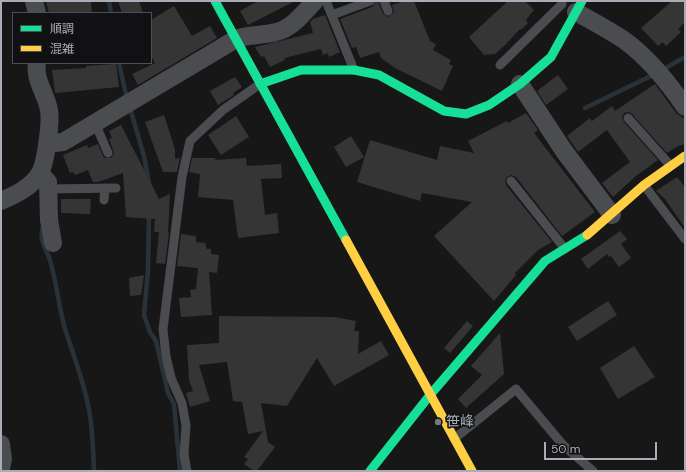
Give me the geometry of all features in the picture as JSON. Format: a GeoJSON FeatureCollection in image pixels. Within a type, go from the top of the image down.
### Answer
{"type":"FeatureCollection","features":[{"type":"Feature","properties":{"kind":"street"},"geometry":{"type":"LineString","coordinates":[[34,1],[37,12]]}},
{"type":"Feature","properties":{"kind":"street"},"geometry":{"type":"LineString","coordinates":[[216,1],[472,471]]}},
{"type":"Feature","properties":{"kind":"street"},"geometry":{"type":"LineString","coordinates":[[47,144],[63,142],[236,39],[245,35],[277,32],[290,27],[315,1]]}},
{"type":"Feature","properties":{"kind":"street"},"geometry":{"type":"LineString","coordinates":[[260,84],[302,70],[354,70],[379,75],[444,111],[466,114],[489,105],[520,84],[551,57],[569,4],[624,40],[647,59],[685,107]]}},
{"type":"Feature","properties":{"kind":"street"},"geometry":{"type":"LineString","coordinates":[[1,201],[22,192],[40,173],[50,128],[49,109],[36,72],[37,64]]}},
{"type":"Feature","properties":{"kind":"street"},"geometry":{"type":"LineString","coordinates":[[520,84],[564,151],[612,215]]}},
{"type":"Feature","properties":{"kind":"street"},"geometry":{"type":"LineString","coordinates":[[370,471],[430,395],[545,262],[586,236],[612,215],[644,185],[670,165],[685,156]]}},
{"type":"Feature","properties":{"kind":"street"},"geometry":{"type":"LineString","coordinates":[[40,173],[48,182],[49,220],[53,243]]}},
{"type":"Feature","properties":{"kind":"street"},"geometry":{"type":"LineString","coordinates":[[1,444],[3,458],[1,468]]}},
{"type":"Feature","properties":{"kind":"lane"},"geometry":{"type":"LineString","coordinates":[[326,1],[354,70]]}},
{"type":"Feature","properties":{"kind":"lane"},"geometry":{"type":"LineString","coordinates":[[332,15],[370,1]]}},
{"type":"Feature","properties":{"kind":"lane"},"geometry":{"type":"LineString","coordinates":[[384,1],[388,11]]}},
{"type":"Feature","properties":{"kind":"lane"},"geometry":{"type":"LineString","coordinates":[[500,64],[569,4]]}},
{"type":"Feature","properties":{"kind":"lane"},"geometry":{"type":"LineString","coordinates":[[187,471],[184,454],[186,426],[182,403],[171,378],[166,356],[164,329],[182,177],[190,141],[223,110],[260,84]]}},
{"type":"Feature","properties":{"kind":"lane"},"geometry":{"type":"LineString","coordinates":[[628,118],[670,165]]}},
{"type":"Feature","properties":{"kind":"lane"},"geometry":{"type":"LineString","coordinates":[[95,123],[108,153]]}},
{"type":"Feature","properties":{"kind":"lane"},"geometry":{"type":"LineString","coordinates":[[511,181],[565,249]]}},
{"type":"Feature","properties":{"kind":"lane"},"geometry":{"type":"LineString","coordinates":[[644,185],[685,239]]}},
{"type":"Feature","properties":{"kind":"lane"},"geometry":{"type":"LineString","coordinates":[[104,200],[105,188]]}},
{"type":"Feature","properties":{"kind":"lane"},"geometry":{"type":"LineString","coordinates":[[48,189],[116,188]]}},
{"type":"Feature","properties":{"kind":"lane"},"geometry":{"type":"LineString","coordinates":[[454,439],[516,389],[564,445],[594,471]]}},
{"type":"Feature","properties":{"kind":"building"},"geometry":{"type":"Polygon","coordinates":[[[46,1],[91,1],[92,12],[49,12],[46,1]]]}},
{"type":"Feature","properties":{"kind":"building"},"geometry":{"type":"Polygon","coordinates":[[[118,1],[139,1],[143,12],[122,12],[118,1]]]}},
{"type":"Feature","properties":{"kind":"building"},"geometry":{"type":"Polygon","coordinates":[[[258,1],[295,1],[248,25],[240,11],[258,1]]]}},
{"type":"Feature","properties":{"kind":"building"},"geometry":{"type":"Polygon","coordinates":[[[376,1],[378,1],[383,14],[388,17],[394,12],[392,5],[405,1],[414,1],[430,41],[436,44],[433,50],[451,60],[449,64],[453,66],[442,91],[395,68],[381,58],[379,52],[360,58],[356,47],[352,48],[340,19],[372,7],[376,1]]]}},
{"type":"Feature","properties":{"kind":"building"},"geometry":{"type":"Polygon","coordinates":[[[508,1],[525,1],[534,10],[526,20],[528,23],[495,54],[484,55],[469,37],[508,1]]]}},
{"type":"Feature","properties":{"kind":"building"},"geometry":{"type":"Polygon","coordinates":[[[672,1],[685,1],[685,22],[678,29],[681,32],[666,46],[663,42],[658,46],[641,28],[672,1]]]}},
{"type":"Feature","properties":{"kind":"building"},"geometry":{"type":"Polygon","coordinates":[[[174,6],[192,36],[210,26],[217,38],[138,85],[132,74],[155,63],[152,58],[152,19],[174,6]]]}},
{"type":"Feature","properties":{"kind":"building"},"geometry":{"type":"Polygon","coordinates":[[[325,15],[340,52],[329,57],[328,53],[323,55],[321,49],[284,58],[285,60],[270,67],[264,56],[261,57],[255,47],[313,33],[310,22],[313,19],[325,15]]]}},
{"type":"Feature","properties":{"kind":"building"},"geometry":{"type":"Polygon","coordinates":[[[116,64],[119,87],[55,93],[52,70],[116,64]]]}},
{"type":"Feature","properties":{"kind":"building"},"geometry":{"type":"Polygon","coordinates":[[[558,75],[568,89],[546,105],[537,91],[558,75]]]}},
{"type":"Feature","properties":{"kind":"building"},"geometry":{"type":"Polygon","coordinates":[[[235,77],[242,87],[233,93],[234,95],[218,105],[210,91],[235,77]]]}},
{"type":"Feature","properties":{"kind":"building"},"geometry":{"type":"Polygon","coordinates":[[[655,84],[676,113],[685,119],[685,144],[678,146],[667,153],[632,114],[629,112],[624,113],[622,117],[624,122],[658,160],[636,176],[613,197],[602,183],[630,162],[607,130],[578,152],[567,136],[590,118],[592,121],[612,106],[615,111],[655,84]]]}},
{"type":"Feature","properties":{"kind":"building"},"geometry":{"type":"Polygon","coordinates":[[[526,113],[538,130],[534,133],[595,212],[562,236],[516,177],[511,175],[507,177],[505,181],[506,185],[552,242],[538,250],[515,273],[516,275],[494,301],[434,236],[472,202],[422,193],[420,201],[357,182],[370,140],[437,160],[440,146],[474,153],[468,141],[526,113]]]}},
{"type":"Feature","properties":{"kind":"building"},"geometry":{"type":"Polygon","coordinates":[[[164,115],[175,149],[175,159],[180,158],[177,172],[163,172],[145,122],[164,115]]]}},
{"type":"Feature","properties":{"kind":"building"},"geometry":{"type":"Polygon","coordinates":[[[236,116],[249,137],[221,155],[208,135],[236,116]]]}},
{"type":"Feature","properties":{"kind":"building"},"geometry":{"type":"Polygon","coordinates":[[[121,125],[159,199],[170,194],[169,233],[165,264],[156,263],[159,232],[154,232],[155,219],[126,217],[123,173],[98,182],[93,182],[88,170],[75,175],[73,172],[70,173],[63,155],[87,145],[88,148],[98,144],[104,158],[111,158],[114,153],[109,139],[112,138],[109,131],[121,125]]]}},
{"type":"Feature","properties":{"kind":"building"},"geometry":{"type":"Polygon","coordinates":[[[351,136],[364,157],[346,167],[334,147],[351,136]]]}},
{"type":"Feature","properties":{"kind":"building"},"geometry":{"type":"Polygon","coordinates":[[[192,158],[217,158],[214,160],[246,158],[247,166],[281,164],[282,178],[261,179],[265,215],[277,213],[279,233],[238,238],[233,200],[198,197],[200,174],[189,172],[192,158]]]}},
{"type":"Feature","properties":{"kind":"building"},"geometry":{"type":"Polygon","coordinates":[[[677,177],[685,187],[685,228],[665,199],[656,191],[677,177]]]}},
{"type":"Feature","properties":{"kind":"building"},"geometry":{"type":"Polygon","coordinates":[[[61,199],[91,199],[90,214],[61,213],[61,199]]]}},
{"type":"Feature","properties":{"kind":"building"},"geometry":{"type":"Polygon","coordinates":[[[620,231],[627,239],[621,244],[631,258],[619,267],[611,256],[609,257],[607,254],[588,269],[581,259],[620,231]]]}},
{"type":"Feature","properties":{"kind":"building"},"geometry":{"type":"Polygon","coordinates":[[[181,234],[196,236],[196,242],[205,243],[207,249],[211,249],[211,254],[219,255],[217,273],[209,272],[212,315],[181,317],[179,298],[191,297],[190,290],[196,289],[198,268],[177,266],[181,234]]]}},
{"type":"Feature","properties":{"kind":"building"},"geometry":{"type":"Polygon","coordinates":[[[144,275],[141,295],[130,296],[129,278],[144,275]]]}},
{"type":"Feature","properties":{"kind":"building"},"geometry":{"type":"Polygon","coordinates":[[[608,301],[617,315],[577,341],[568,327],[608,301]]]}},
{"type":"Feature","properties":{"kind":"building"},"geometry":{"type":"Polygon","coordinates":[[[219,316],[334,317],[356,321],[354,331],[359,331],[358,354],[381,341],[389,355],[334,386],[317,358],[287,406],[261,403],[268,442],[275,447],[257,471],[254,471],[244,464],[248,459],[244,457],[263,431],[248,434],[242,402],[233,401],[227,362],[199,365],[210,401],[190,407],[186,393],[193,391],[189,380],[187,345],[219,343],[219,316]]]}},
{"type":"Feature","properties":{"kind":"building"},"geometry":{"type":"Polygon","coordinates":[[[467,321],[473,326],[450,353],[444,348],[467,321]]]}},
{"type":"Feature","properties":{"kind":"building"},"geometry":{"type":"Polygon","coordinates":[[[500,333],[504,374],[466,408],[458,399],[482,375],[471,366],[500,333]]]}},
{"type":"Feature","properties":{"kind":"building"},"geometry":{"type":"Polygon","coordinates":[[[634,346],[655,377],[618,399],[600,368],[634,346]]]}},
{"type":"Feature","properties":{"kind":"waterway"},"geometry":{"type":"LineString","coordinates":[[109,1],[111,12]]}},
{"type":"Feature","properties":{"kind":"waterway"},"geometry":{"type":"LineString","coordinates":[[662,70],[685,57]]}},
{"type":"Feature","properties":{"kind":"waterway"},"geometry":{"type":"LineString","coordinates":[[119,64],[127,99]]}},
{"type":"Feature","properties":{"kind":"waterway"},"geometry":{"type":"LineString","coordinates":[[585,108],[655,74]]}},
{"type":"Feature","properties":{"kind":"waterway"},"geometry":{"type":"LineString","coordinates":[[130,108],[144,156],[149,184]]}},
{"type":"Feature","properties":{"kind":"waterway"},"geometry":{"type":"LineString","coordinates":[[149,213],[148,270],[144,315],[150,332],[156,341],[168,393],[174,404],[180,471]]}},
{"type":"Feature","properties":{"kind":"waterway"},"geometry":{"type":"LineString","coordinates":[[43,227],[42,237],[50,259],[65,329],[81,376],[90,413],[94,471]]}},
{"type":"Feature","properties":{"kind":"traffic: fast"},"geometry":{"type":"LineString","coordinates":[[215,1],[346,240]]}},
{"type":"Feature","properties":{"kind":"traffic: fast"},"geometry":{"type":"LineString","coordinates":[[260,84],[301,70],[354,70],[379,75],[444,111],[466,114],[489,105],[520,84],[551,57],[582,1]]}},
{"type":"Feature","properties":{"kind":"traffic: fast"},"geometry":{"type":"LineString","coordinates":[[370,471],[430,395],[545,261],[587,235]]}},
{"type":"Feature","properties":{"kind":"traffic: slow"},"geometry":{"type":"LineString","coordinates":[[587,235],[644,185],[685,156]]}},
{"type":"Feature","properties":{"kind":"traffic: slow"},"geometry":{"type":"LineString","coordinates":[[346,240],[472,471]]}},
{"type":"Feature","properties":{"kind":"place","name":"笹峰"},"geometry":{"type":"Point","coordinates":[438,422]}}]}
